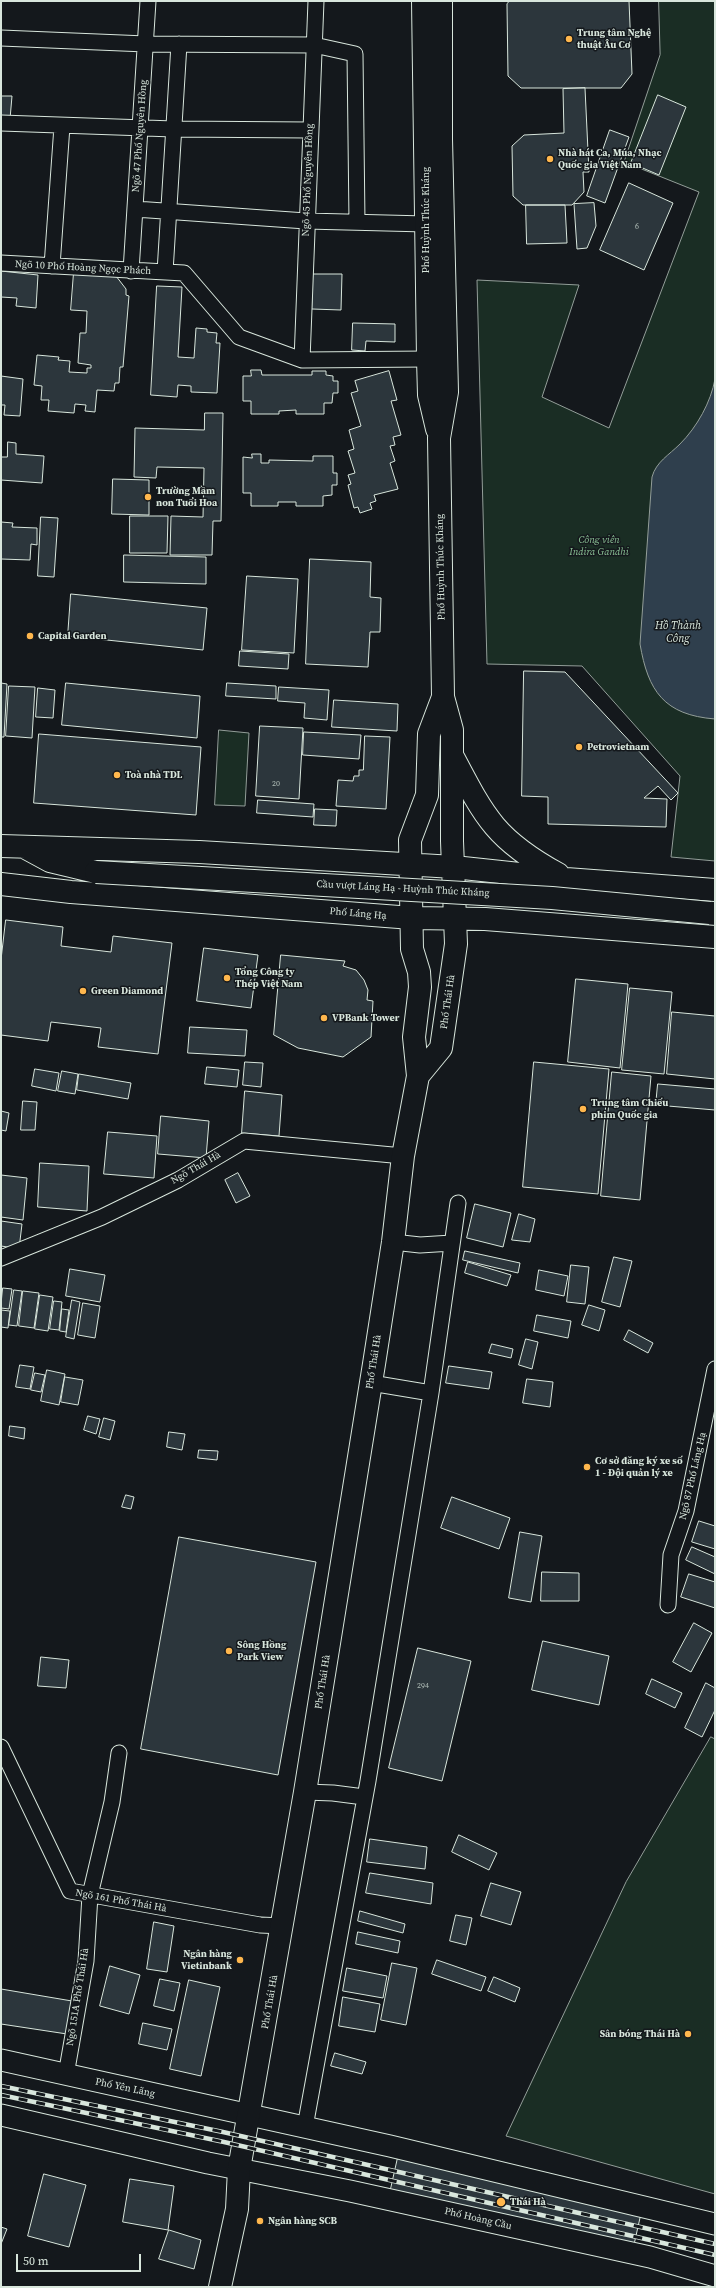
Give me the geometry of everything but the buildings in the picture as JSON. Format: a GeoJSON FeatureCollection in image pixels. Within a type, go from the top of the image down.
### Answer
{"type":"FeatureCollection","features":[{"type":"Feature","properties":{"kind":"main road","name":"Phố Huỳnh Thúc Kháng"},"geometry":{"type":"LineString","coordinates":[[425,3],[426,224],[429,395],[439,438]]}},
{"type":"Feature","properties":{"kind":"main road","name":"Phố Huỳnh Thúc Kháng"},"geometry":{"type":"LineString","coordinates":[[425,3],[441,139],[447,392],[439,438],[443,697],[452,730],[452,842],[454,868]]}},
{"type":"Feature","properties":{"kind":"main road","name":"Phố Huỳnh Thúc Kháng"},"geometry":{"type":"LineString","coordinates":[[412,918],[410,840],[427,795],[429,734],[443,697]]}},
{"type":"Feature","properties":{"kind":"main road"},"geometry":{"type":"LineString","coordinates":[[451,754],[479,807],[498,832],[529,858],[566,879]]}},
{"type":"Feature","properties":{"kind":"main road"},"geometry":{"type":"LineString","coordinates":[[1,846],[73,846],[410,865],[566,879],[715,890]]}},
{"type":"Feature","properties":{"kind":"main road","name":"Cầu vượt Láng Hạ - Huỳnh Thúc Kháng"},"geometry":{"type":"LineString","coordinates":[[24,847],[50,862],[96,872]]}},
{"type":"Feature","properties":{"kind":"main road"},"geometry":{"type":"LineString","coordinates":[[358,914],[359,862]]}},
{"type":"Feature","properties":{"kind":"main road","name":"Phố Thái Hà"},"geometry":{"type":"LineString","coordinates":[[418,1076],[442,1048],[456,944],[454,868]]}},
{"type":"Feature","properties":{"kind":"main road","name":"Cầu vượt Láng Hạ - Huỳnh Thúc Kháng"},"geometry":{"type":"LineString","coordinates":[[26,885],[50,876],[96,872],[552,898],[713,913]]}},
{"type":"Feature","properties":{"kind":"main road"},"geometry":{"type":"LineString","coordinates":[[530,875],[530,923]]}},
{"type":"Feature","properties":{"kind":"main road","name":"Phố Láng Hạ"},"geometry":{"type":"LineString","coordinates":[[1,884],[26,885],[71,892],[358,914],[456,920],[484,919],[715,937]]}},
{"type":"Feature","properties":{"kind":"main road","name":"Phố Thái Hà"},"geometry":{"type":"LineString","coordinates":[[220,2287],[237,2209],[239,2169],[250,2116],[305,1792],[393,1242],[403,1156],[418,1076],[414,1037],[420,987],[419,972],[412,949],[412,918]]}},
{"type":"Feature","properties":{"kind":"main road","name":"Phố Yên Lãng"},"geometry":{"type":"LineString","coordinates":[[1,2060],[250,2116]]}},
{"type":"Feature","properties":{"kind":"main road"},"geometry":{"type":"LineString","coordinates":[[1,2115],[208,2164],[239,2169]]}},
{"type":"Feature","properties":{"kind":"main road"},"geometry":{"type":"LineString","coordinates":[[250,2116],[390,2146],[715,2224]]}},
{"type":"Feature","properties":{"kind":"main road","name":"Phố Hoàng Cầu"},"geometry":{"type":"LineString","coordinates":[[239,2169],[350,2190],[650,2257],[715,2276]]}},
{"type":"Feature","properties":{"kind":"street","name":"Ngõ 47 Phố Nguyên Hồng"},"geometry":{"type":"LineString","coordinates":[[132,271],[148,1]]}},
{"type":"Feature","properties":{"kind":"street","name":"Ngõ 45 Phố Nguyên Hồng"},"geometry":{"type":"LineString","coordinates":[[302,360],[309,130],[316,1]]}},
{"type":"Feature","properties":{"kind":"street"},"geometry":{"type":"LineString","coordinates":[[1,38],[146,44],[314,45],[354,54],[357,222]]}},
{"type":"Feature","properties":{"kind":"street"},"geometry":{"type":"LineString","coordinates":[[165,272],[178,44]]}},
{"type":"Feature","properties":{"kind":"street"},"geometry":{"type":"LineString","coordinates":[[1,123],[174,129],[309,130]]}},
{"type":"Feature","properties":{"kind":"street"},"geometry":{"type":"LineString","coordinates":[[52,266],[62,126]]}},
{"type":"Feature","properties":{"kind":"street"},"geometry":{"type":"LineString","coordinates":[[135,209],[306,220],[426,224]]}},
{"type":"Feature","properties":{"kind":"street","name":"Ngõ 10 Phố Hoàng Ngọc Phách"},"geometry":{"type":"LineString","coordinates":[[1,264],[184,273],[239,337],[302,360]]}},
{"type":"Feature","properties":{"kind":"street"},"geometry":{"type":"LineString","coordinates":[[302,360],[428,359]]}},
{"type":"Feature","properties":{"kind":"street","name":"Ngõ Thái Hà"},"geometry":{"type":"LineString","coordinates":[[1,1258],[102,1217],[178,1180],[244,1141],[403,1156]]}},
{"type":"Feature","properties":{"kind":"street"},"geometry":{"type":"LineString","coordinates":[[305,2128],[364,1797],[431,1393],[458,1203]]}},
{"type":"Feature","properties":{"kind":"street"},"geometry":{"type":"LineString","coordinates":[[393,1242],[420,1245],[452,1243]]}},
{"type":"Feature","properties":{"kind":"street","name":"Ngõ 87 Phố Láng Hạ"},"geometry":{"type":"LineString","coordinates":[[668,1605],[671,1555],[686,1511],[715,1369]]}},
{"type":"Feature","properties":{"kind":"street"},"geometry":{"type":"LineString","coordinates":[[371,1383],[431,1393]]}},
{"type":"Feature","properties":{"kind":"street","name":"Ngõ 161 Phố Thái Hà"},"geometry":{"type":"LineString","coordinates":[[1,1748],[70,1891],[260,1925],[283,1926]]}},
{"type":"Feature","properties":{"kind":"street","name":"Ngõ 151A Phố Thái Hà"},"geometry":{"type":"LineString","coordinates":[[66,2075],[86,1961],[90,1895],[112,1802],[119,1753]]}},
{"type":"Feature","properties":{"kind":"street"},"geometry":{"type":"LineString","coordinates":[[305,1792],[333,1793],[364,1797]]}},
{"type":"Feature","properties":{"kind":"green space","name":"Công viên Indira Gandhi"},"geometry":{"type":"Polygon","coordinates":[[[659,1],[715,1],[715,861],[671,857],[680,776],[582,666],[487,664],[477,280],[579,285],[542,397],[609,428],[699,192],[624,162],[660,55],[659,1]]]}},
{"type":"Feature","properties":{"kind":"green space"},"geometry":{"type":"Polygon","coordinates":[[[219,730],[249,733],[245,806],[215,805],[219,730]]]}},
{"type":"Feature","properties":{"kind":"green space"},"geometry":{"type":"Polygon","coordinates":[[[711,1737],[715,1739],[715,2194],[506,2136],[626,1882],[711,1737]]]}},
{"type":"Feature","properties":{"kind":"water","name":"Hồ Thành Công"},"geometry":{"type":"Polygon","coordinates":[[[715,379],[715,719],[697,717],[683,712],[671,706],[661,698],[648,675],[643,661],[640,644],[652,477],[663,459],[680,444],[692,430],[707,405],[715,379]]]}},
{"type":"Feature","properties":{"kind":"railway"},"geometry":{"type":"LineString","coordinates":[[1,2086],[223,2132],[715,2244]]}},
{"type":"Feature","properties":{"kind":"railway"},"geometry":{"type":"LineString","coordinates":[[1,2095],[224,2142],[715,2255]]}},
{"type":"Feature","properties":{"kind":"place","name":"Trung tâm Nghệ thuật Âu Cơ"},"geometry":{"type":"Point","coordinates":[569,39]}},
{"type":"Feature","properties":{"kind":"place","name":"Nhà hát Ca, Múa, Nhạc Quốc gia Việt Nam"},"geometry":{"type":"Point","coordinates":[550,159]}},
{"type":"Feature","properties":{"kind":"place","name":"Trường Mầm non Tuổi Hoa"},"geometry":{"type":"Point","coordinates":[148,497]}},
{"type":"Feature","properties":{"kind":"place","name":"Capital Garden"},"geometry":{"type":"Point","coordinates":[30,636]}},
{"type":"Feature","properties":{"kind":"place","name":"Petrovietnam"},"geometry":{"type":"Point","coordinates":[579,747]}},
{"type":"Feature","properties":{"kind":"place","name":"Toà nhà TDL"},"geometry":{"type":"Point","coordinates":[117,775]}},
{"type":"Feature","properties":{"kind":"place","name":"Tổng Công ty Thép Việt Nam"},"geometry":{"type":"Point","coordinates":[227,978]}},
{"type":"Feature","properties":{"kind":"place","name":"Green Diamond"},"geometry":{"type":"Point","coordinates":[83,991]}},
{"type":"Feature","properties":{"kind":"place","name":"VPBank Tower"},"geometry":{"type":"Point","coordinates":[324,1018]}},
{"type":"Feature","properties":{"kind":"place","name":"Trung tâm Chiếu phim Quốc gia"},"geometry":{"type":"Point","coordinates":[583,1109]}},
{"type":"Feature","properties":{"kind":"place","name":"Cơ sở đăng ký xe số 1 - Đội quản lý xe"},"geometry":{"type":"Point","coordinates":[587,1467]}},
{"type":"Feature","properties":{"kind":"place","name":"Sông Hồng Park View"},"geometry":{"type":"Point","coordinates":[229,1651]}},
{"type":"Feature","properties":{"kind":"place","name":"Ngân hàng Vietinbank"},"geometry":{"type":"Point","coordinates":[240,1960]}},
{"type":"Feature","properties":{"kind":"place","name":"Sân bóng Thái Hà"},"geometry":{"type":"Point","coordinates":[688,2034]}},
{"type":"Feature","properties":{"kind":"place","name":"Thái Hà"},"geometry":{"type":"Point","coordinates":[501,2202]}},
{"type":"Feature","properties":{"kind":"place","name":"Ngân hàng SCB"},"geometry":{"type":"Point","coordinates":[260,2221]}}]}
